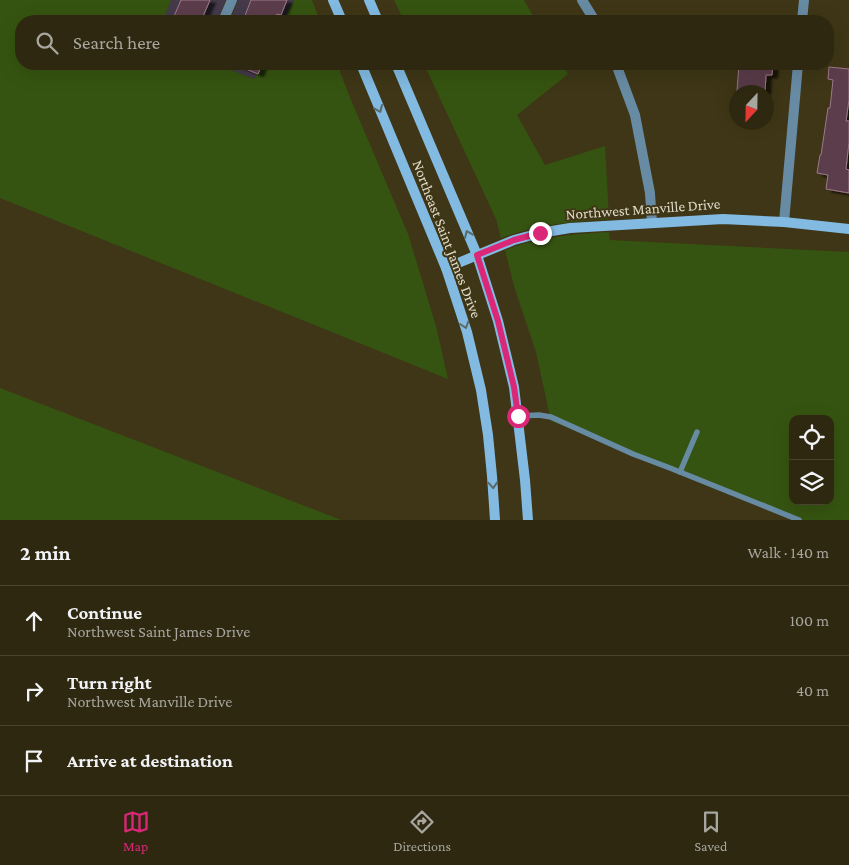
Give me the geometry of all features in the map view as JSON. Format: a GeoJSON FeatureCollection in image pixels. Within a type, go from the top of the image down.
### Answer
{"type":"FeatureCollection","features":[{"type":"Feature","properties":{"kind":"main road"},"geometry":{"type":"LineString","coordinates":[[333,0],[339,15]]}},
{"type":"Feature","properties":{"kind":"main road"},"geometry":{"type":"LineString","coordinates":[[369,0],[375,15]]}},
{"type":"Feature","properties":{"kind":"main road","name":"Northeast Saint James Drive"},"geometry":{"type":"LineString","coordinates":[[364,70],[446,268],[467,332],[488,435],[495,520]]}},
{"type":"Feature","properties":{"kind":"main road"},"geometry":{"type":"LineString","coordinates":[[399,70],[477,255],[498,321],[514,387],[528,520]]}},
{"type":"Feature","properties":{"kind":"main road","name":"Northwest Manville Drive"},"geometry":{"type":"LineString","coordinates":[[446,268],[514,240],[570,228],[723,219],[784,222],[849,229]]}},
{"type":"Feature","properties":{"kind":"street"},"geometry":{"type":"LineString","coordinates":[[226,15],[232,0]]}},
{"type":"Feature","properties":{"kind":"street"},"geometry":{"type":"LineString","coordinates":[[582,0],[591,15]]}},
{"type":"Feature","properties":{"kind":"street"},"geometry":{"type":"LineString","coordinates":[[803,15],[804,0]]}},
{"type":"Feature","properties":{"kind":"street"},"geometry":{"type":"LineString","coordinates":[[618,70],[636,115],[650,193],[652,223]]}},
{"type":"Feature","properties":{"kind":"street"},"geometry":{"type":"LineString","coordinates":[[784,222],[797,70]]}},
{"type":"Feature","properties":{"kind":"lane"},"geometry":{"type":"LineString","coordinates":[[518,416],[539,415],[551,417],[633,454],[799,520]]}},
{"type":"Feature","properties":{"kind":"lane"},"geometry":{"type":"LineString","coordinates":[[680,472],[697,432]]}},
{"type":"Feature","properties":{"kind":"shaded area"},"geometry":{"type":"Polygon","coordinates":[[[171,0],[226,0],[220,15],[165,15],[171,0]]]}},
{"type":"Feature","properties":{"kind":"shaded area"},"geometry":{"type":"Polygon","coordinates":[[[238,0],[294,0],[286,15],[232,15],[238,0]]]}},
{"type":"Feature","properties":{"kind":"shaded area"},"geometry":{"type":"Polygon","coordinates":[[[231,70],[259,70],[254,79],[231,70]]]}},
{"type":"Feature","properties":{"kind":"green space"},"geometry":{"type":"Polygon","coordinates":[[[0,0],[171,0],[165,15],[15,15],[15,70],[231,70],[254,79],[259,70],[339,70],[408,234],[436,326],[448,379],[0,198],[0,0]]]}},
{"type":"Feature","properties":{"kind":"green space"},"geometry":{"type":"Polygon","coordinates":[[[294,0],[312,0],[318,15],[286,15],[294,0]]]}},
{"type":"Feature","properties":{"kind":"green space"},"geometry":{"type":"Polygon","coordinates":[[[394,0],[524,0],[533,15],[401,15],[394,0]]]}},
{"type":"Feature","properties":{"kind":"green space"},"geometry":{"type":"Polygon","coordinates":[[[427,70],[566,70],[568,74],[517,115],[545,165],[605,146],[609,219],[554,224],[501,238],[496,219],[427,70]]]}},
{"type":"Feature","properties":{"kind":"green space"},"geometry":{"type":"Polygon","coordinates":[[[609,232],[610,240],[849,252],[849,520],[795,520],[551,421],[536,352],[514,286],[505,250],[543,239],[609,232]]]}},
{"type":"Feature","properties":{"kind":"green space"},"geometry":{"type":"Polygon","coordinates":[[[0,388],[341,520],[0,520],[0,388]]]}},
{"type":"Feature","properties":{"kind":"building"},"geometry":{"type":"Polygon","coordinates":[[[181,0],[210,0],[204,15],[175,15],[181,0]]]}},
{"type":"Feature","properties":{"kind":"building"},"geometry":{"type":"Polygon","coordinates":[[[251,0],[287,0],[281,15],[245,15],[251,0]]]}},
{"type":"Feature","properties":{"kind":"building"},"geometry":{"type":"Polygon","coordinates":[[[834,68],[849,69],[849,100],[846,121],[849,121],[849,142],[846,169],[849,170],[849,193],[826,189],[828,175],[817,173],[828,108],[830,108],[833,80],[828,79],[829,70],[834,70],[834,68]]]}},
{"type":"Feature","properties":{"kind":"building"},"geometry":{"type":"Polygon","coordinates":[[[248,70],[260,70],[258,74],[248,70]]]}},
{"type":"Feature","properties":{"kind":"building"},"geometry":{"type":"Polygon","coordinates":[[[739,70],[772,70],[772,75],[766,75],[765,85],[737,85],[739,70]]]}},
{"type":"Feature","properties":{"kind":"route"},"geometry":{"type":"LineString","coordinates":[[518,416],[514,387],[498,321],[477,255],[514,240],[540,233]]}}]}
